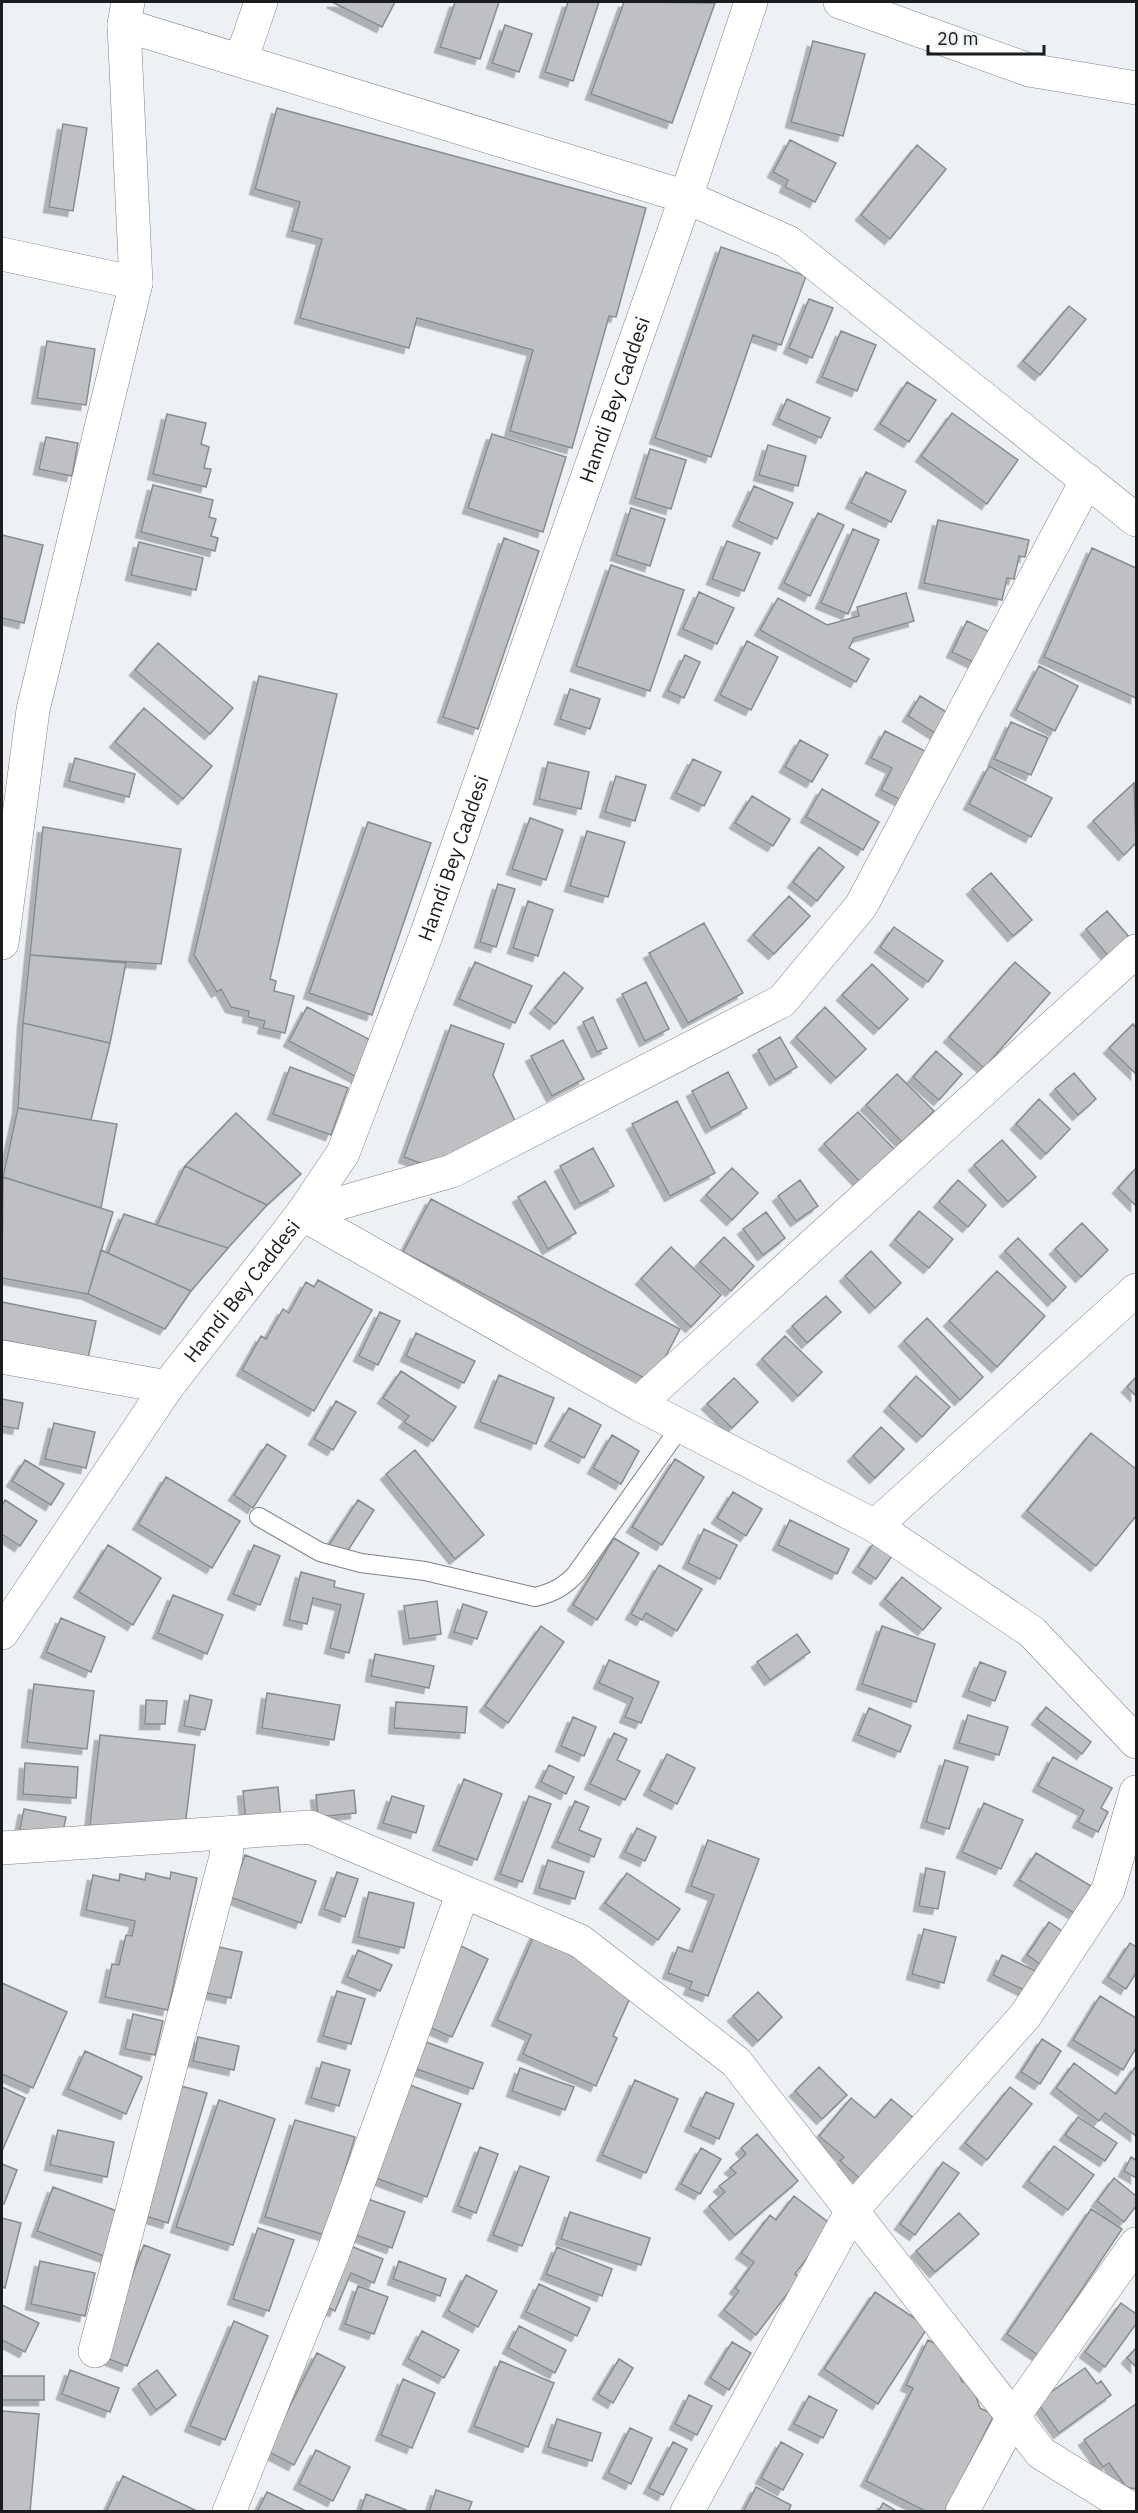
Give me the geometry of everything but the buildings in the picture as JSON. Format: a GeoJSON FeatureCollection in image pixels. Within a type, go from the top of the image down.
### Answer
{"type":"FeatureCollection","features":[{"type":"Feature","properties":{"kind":"street"},"geometry":{"type":"LineString","coordinates":[[241,60],[261,2]]}},
{"type":"Feature","properties":{"kind":"street","name":"Hamdi Bey Caddesi"},"geometry":{"type":"LineString","coordinates":[[2,1633],[167,1387],[302,1214],[344,1153],[427,933],[686,197],[750,2]]}},
{"type":"Feature","properties":{"kind":"street"},"geometry":{"type":"LineString","coordinates":[[840,2],[1029,70],[1137,88]]}},
{"type":"Feature","properties":{"kind":"street"},"geometry":{"type":"LineString","coordinates":[[2,943],[33,710],[136,283],[126,13],[241,60],[686,197],[788,242],[1137,520]]}},
{"type":"Feature","properties":{"kind":"street"},"geometry":{"type":"LineString","coordinates":[[2,254],[136,283]]}},
{"type":"Feature","properties":{"kind":"street"},"geometry":{"type":"LineString","coordinates":[[302,1214],[452,1171],[782,1001],[861,906],[1087,480]]}},
{"type":"Feature","properties":{"kind":"street"},"geometry":{"type":"LineString","coordinates":[[638,1404],[1137,951]]}},
{"type":"Feature","properties":{"kind":"street"},"geometry":{"type":"LineString","coordinates":[[302,1214],[638,1404],[875,1526],[1032,1632],[1137,1742]]}},
{"type":"Feature","properties":{"kind":"street"},"geometry":{"type":"LineString","coordinates":[[875,1526],[1137,1290]]}},
{"type":"Feature","properties":{"kind":"street"},"geometry":{"type":"LineString","coordinates":[[2,1357],[167,1387]]}},
{"type":"Feature","properties":{"kind":"street"},"geometry":{"type":"LineString","coordinates":[[687,2511],[854,2209],[1025,2016],[1108,1890],[1137,1792]]}},
{"type":"Feature","properties":{"kind":"street"},"geometry":{"type":"LineString","coordinates":[[2,1848],[310,1827],[580,1941],[736,2062],[854,2209],[1041,2453],[1136,2511]]}},
{"type":"Feature","properties":{"kind":"street"},"geometry":{"type":"LineString","coordinates":[[95,2351],[223,1868],[228,1833]]}},
{"type":"Feature","properties":{"kind":"street"},"geometry":{"type":"LineString","coordinates":[[229,2511],[333,2253],[463,1892]]}},
{"type":"Feature","properties":{"kind":"street"},"geometry":{"type":"LineString","coordinates":[[962,2511],[1013,2417],[1137,2244]]}},
{"type":"Feature","properties":{"kind":"lane"},"geometry":{"type":"LineString","coordinates":[[259,1517],[320,1552],[361,1563],[425,1571],[535,1597],[546,1595],[562,1587],[576,1574],[681,1426]]}}]}
